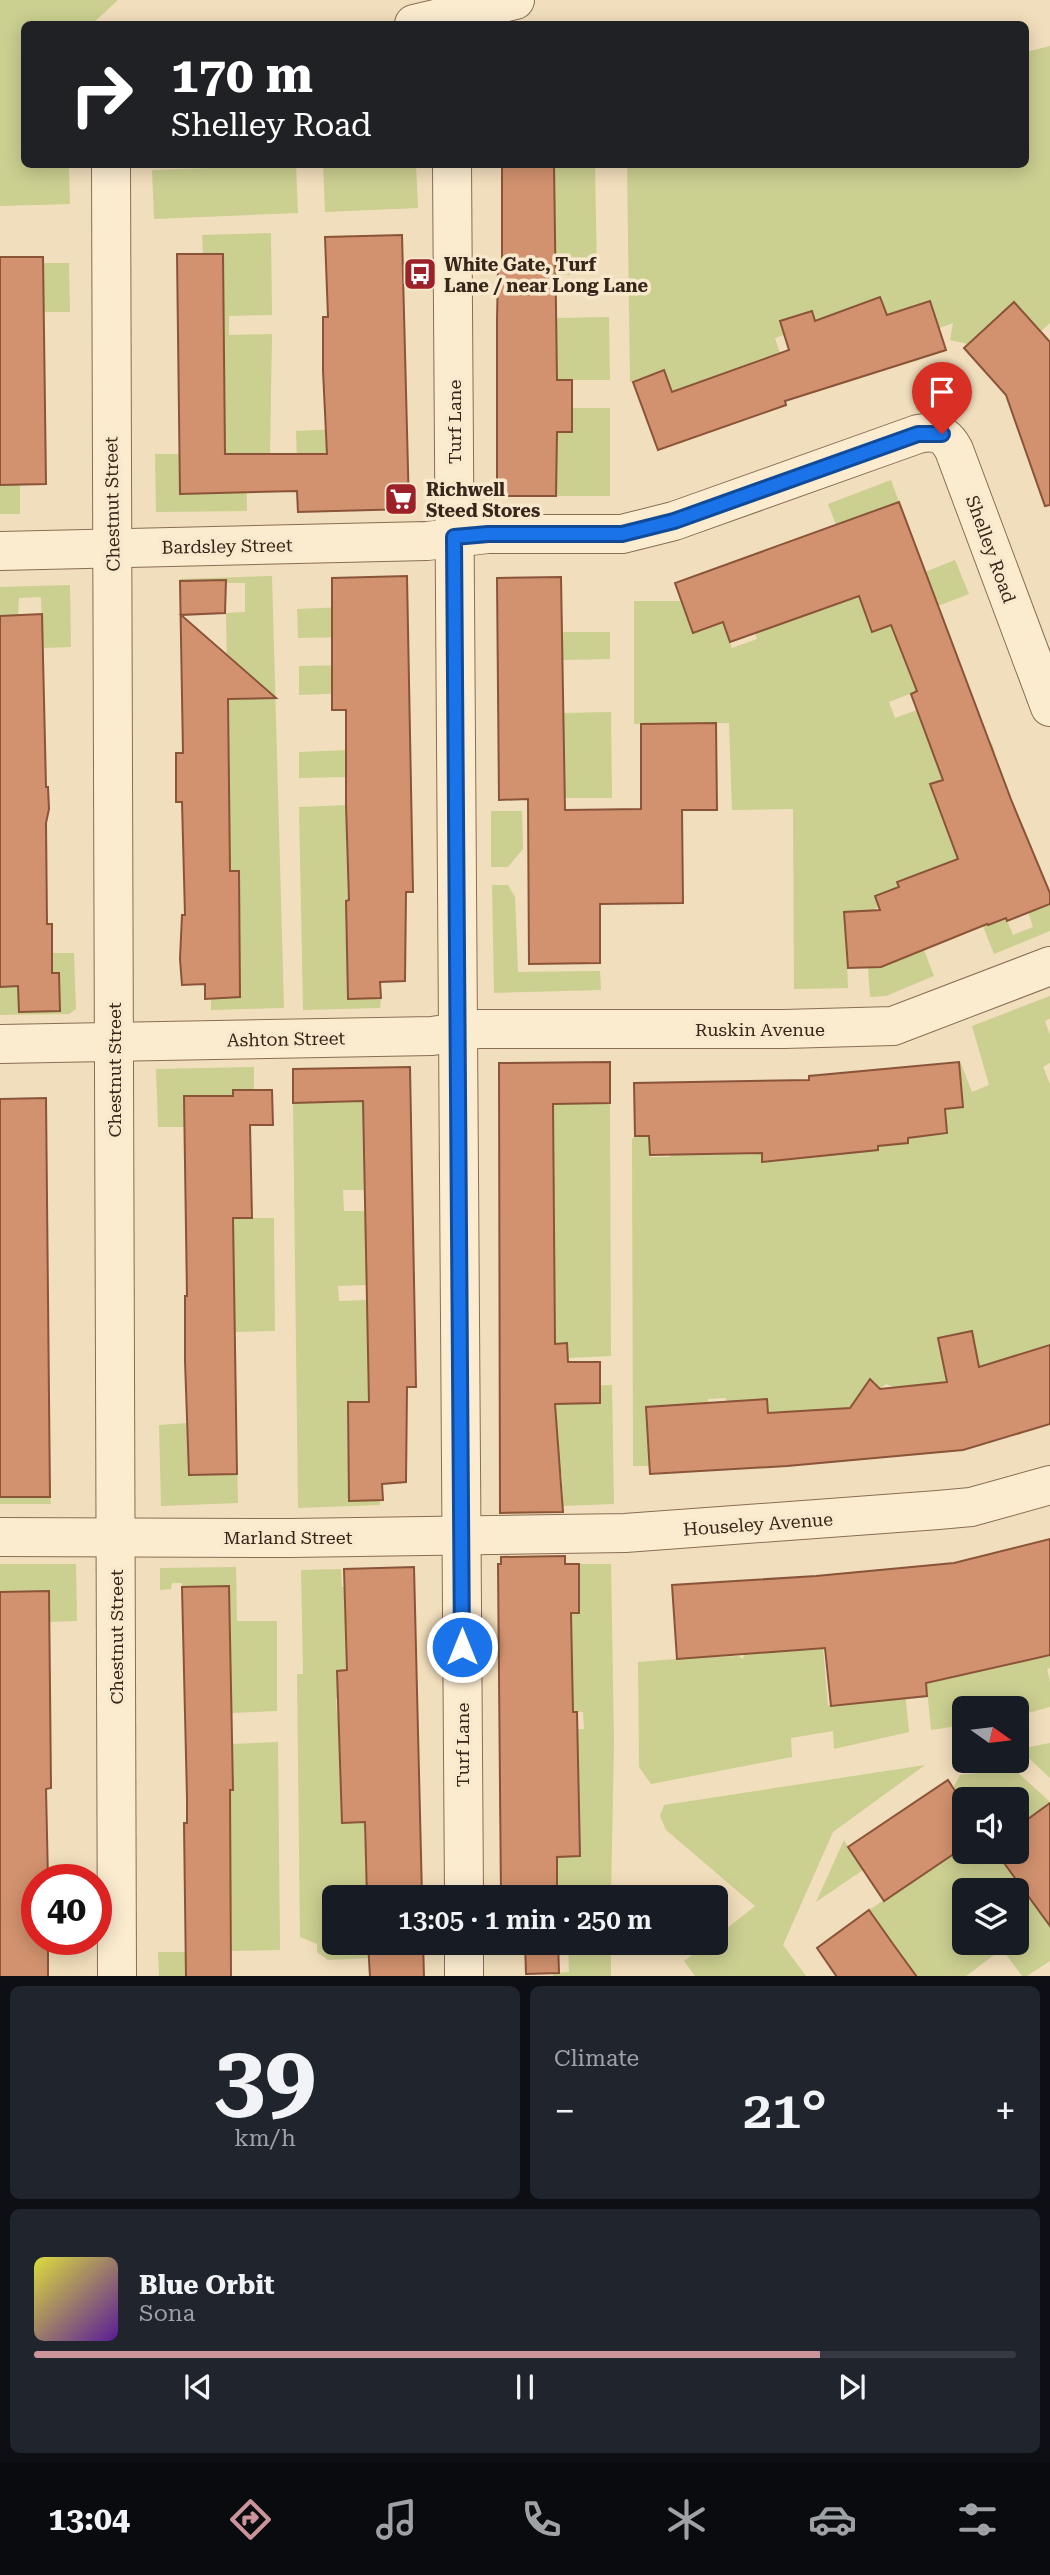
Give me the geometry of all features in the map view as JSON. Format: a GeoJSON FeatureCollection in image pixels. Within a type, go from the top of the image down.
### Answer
{"type":"FeatureCollection","features":[{"type":"Feature","properties":{"kind":"street"},"geometry":{"type":"LineString","coordinates":[[441,21],[515,0]]}},
{"type":"Feature","properties":{"kind":"street","name":"Chestnut Street"},"geometry":{"type":"LineString","coordinates":[[111,168],[117,1976]]}},
{"type":"Feature","properties":{"kind":"street","name":"Turf Lane"},"geometry":{"type":"LineString","coordinates":[[452,168],[464,1885]]}},
{"type":"Feature","properties":{"kind":"street","name":"Shelley Road"},"geometry":{"type":"LineString","coordinates":[[454,537],[488,534],[622,534],[674,521],[918,434],[942,434],[947,437],[954,450],[1050,707]]}},
{"type":"Feature","properties":{"kind":"street","name":"Bardsley Street"},"geometry":{"type":"LineString","coordinates":[[0,551],[427,541],[454,537]]}},
{"type":"Feature","properties":{"kind":"street","name":"Ruskin Avenue"},"geometry":{"type":"LineString","coordinates":[[458,1032],[486,1028],[784,1029],[893,1026],[1050,966]]}},
{"type":"Feature","properties":{"kind":"street","name":"Ashton Street"},"geometry":{"type":"LineString","coordinates":[[0,1044],[432,1036],[458,1032]]}},
{"type":"Feature","properties":{"kind":"street","name":"Houseley Avenue"},"geometry":{"type":"LineString","coordinates":[[462,1534],[625,1533],[920,1513],[971,1507],[1050,1485]]}},
{"type":"Feature","properties":{"kind":"street","name":"Marland Street"},"geometry":{"type":"LineString","coordinates":[[0,1537],[290,1538],[462,1534]]}},
{"type":"Feature","properties":{"kind":"street"},"geometry":{"type":"LineString","coordinates":[[464,1955],[464,1976]]}},
{"type":"Feature","properties":{"kind":"green space"},"geometry":{"type":"Polygon","coordinates":[[[0,0],[118,0],[95,21],[21,21],[21,168],[69,168],[70,204],[0,206],[0,0]]]}},
{"type":"Feature","properties":{"kind":"green space"},"geometry":{"type":"Polygon","coordinates":[[[1050,46],[1050,323],[1028,343],[1018,333],[1031,320],[1014,302],[968,344],[950,340],[953,323],[939,328],[930,301],[820,335],[812,311],[781,321],[784,335],[775,338],[794,397],[769,358],[672,392],[664,370],[630,382],[627,168],[1029,168],[1029,51],[1050,46]]]}},
{"type":"Feature","properties":{"kind":"green space"},"geometry":{"type":"Polygon","coordinates":[[[296,168],[298,213],[154,219],[152,170],[296,168]]]}},
{"type":"Feature","properties":{"kind":"green space"},"geometry":{"type":"Polygon","coordinates":[[[323,168],[416,168],[418,208],[325,212],[323,168]]]}},
{"type":"Feature","properties":{"kind":"green space"},"geometry":{"type":"Polygon","coordinates":[[[554,168],[595,168],[597,274],[555,275],[554,168]]]}},
{"type":"Feature","properties":{"kind":"green space"},"geometry":{"type":"Polygon","coordinates":[[[271,233],[272,315],[229,316],[229,335],[272,334],[270,454],[246,455],[247,511],[156,512],[155,454],[179,454],[180,494],[225,493],[223,254],[203,254],[202,235],[271,233]]]}},
{"type":"Feature","properties":{"kind":"green space"},"geometry":{"type":"Polygon","coordinates":[[[43,263],[69,263],[70,312],[43,312],[43,263]]]}},
{"type":"Feature","properties":{"kind":"green space"},"geometry":{"type":"Polygon","coordinates":[[[609,317],[610,380],[557,380],[556,318],[609,317]]]}},
{"type":"Feature","properties":{"kind":"green space"},"geometry":{"type":"Polygon","coordinates":[[[572,408],[610,408],[610,496],[556,496],[557,432],[572,432],[572,408]]]}},
{"type":"Feature","properties":{"kind":"green space"},"geometry":{"type":"Polygon","coordinates":[[[342,429],[343,460],[297,461],[296,431],[342,429]]]}},
{"type":"Feature","properties":{"kind":"green space"},"geometry":{"type":"Polygon","coordinates":[[[891,480],[899,502],[836,525],[828,504],[891,480]]]}},
{"type":"Feature","properties":{"kind":"green space"},"geometry":{"type":"Polygon","coordinates":[[[0,485],[20,485],[20,514],[0,514],[0,485]]]}},
{"type":"Feature","properties":{"kind":"green space"},"geometry":{"type":"Polygon","coordinates":[[[867,558],[917,691],[889,702],[895,718],[923,708],[944,762],[992,743],[995,752],[993,754],[996,760],[930,785],[987,925],[1006,918],[1013,935],[1033,927],[1028,912],[1050,904],[1050,931],[994,954],[983,926],[954,937],[899,887],[875,896],[879,907],[861,914],[881,966],[924,950],[934,976],[886,996],[870,997],[868,968],[862,967],[857,911],[845,912],[848,988],[794,989],[793,809],[732,810],[729,723],[634,724],[634,601],[681,601],[693,632],[723,622],[732,648],[757,639],[746,608],[797,618],[827,608],[810,559],[867,558]]]}},
{"type":"Feature","properties":{"kind":"green space"},"geometry":{"type":"Polygon","coordinates":[[[955,560],[969,594],[938,606],[925,572],[955,560]]]}},
{"type":"Feature","properties":{"kind":"green space"},"geometry":{"type":"Polygon","coordinates":[[[272,576],[284,1008],[211,1010],[211,999],[240,997],[240,902],[231,902],[239,891],[238,871],[205,872],[230,866],[228,699],[250,698],[253,694],[254,678],[249,674],[227,675],[226,613],[245,612],[245,583],[180,579],[272,576]]]}},
{"type":"Feature","properties":{"kind":"green space"},"geometry":{"type":"Polygon","coordinates":[[[70,585],[71,647],[43,648],[41,597],[19,598],[18,615],[0,616],[0,587],[70,585]]]}},
{"type":"Feature","properties":{"kind":"green space"},"geometry":{"type":"Polygon","coordinates":[[[346,607],[346,637],[298,638],[297,609],[346,607]]]}},
{"type":"Feature","properties":{"kind":"green space"},"geometry":{"type":"Polygon","coordinates":[[[562,632],[610,632],[610,659],[562,660],[562,632]]]}},
{"type":"Feature","properties":{"kind":"green space"},"geometry":{"type":"Polygon","coordinates":[[[346,665],[346,693],[299,695],[299,666],[346,665]]]}},
{"type":"Feature","properties":{"kind":"green space"},"geometry":{"type":"Polygon","coordinates":[[[611,712],[612,798],[564,798],[563,713],[611,712]]]}},
{"type":"Feature","properties":{"kind":"green space"},"geometry":{"type":"Polygon","coordinates":[[[347,750],[347,777],[299,778],[299,752],[347,750]]]}},
{"type":"Feature","properties":{"kind":"green space"},"geometry":{"type":"Polygon","coordinates":[[[348,805],[348,999],[381,998],[380,1008],[303,1010],[299,807],[348,805]]]}},
{"type":"Feature","properties":{"kind":"green space"},"geometry":{"type":"Polygon","coordinates":[[[491,811],[522,811],[523,849],[508,867],[491,867],[491,811]]]}},
{"type":"Feature","properties":{"kind":"green space"},"geometry":{"type":"Polygon","coordinates":[[[492,885],[508,885],[515,897],[518,972],[600,971],[601,990],[494,993],[492,885]]]}},
{"type":"Feature","properties":{"kind":"green space"},"geometry":{"type":"Polygon","coordinates":[[[48,953],[74,953],[76,1009],[69,1014],[0,1015],[0,987],[18,986],[60,1011],[59,973],[49,973],[48,953]]]}},
{"type":"Feature","properties":{"kind":"green space"},"geometry":{"type":"Polygon","coordinates":[[[1050,996],[1050,1019],[1045,1021],[1050,1035],[1050,1063],[1043,1067],[1050,1084],[1050,1346],[979,1368],[972,1331],[939,1338],[948,1398],[911,1386],[893,1387],[886,1384],[880,1389],[875,1383],[867,1384],[863,1407],[769,1416],[767,1399],[746,1401],[728,1419],[726,1398],[708,1399],[709,1420],[696,1421],[694,1404],[663,1406],[664,1421],[647,1422],[650,1466],[633,1466],[632,1139],[635,1136],[649,1136],[650,1157],[670,1157],[670,1137],[684,1155],[699,1154],[761,1134],[762,1161],[784,1161],[784,1133],[810,1083],[816,1157],[878,1150],[876,1125],[887,1145],[908,1143],[907,1122],[926,1121],[927,1136],[947,1133],[945,1109],[963,1107],[959,1062],[972,1092],[989,1085],[972,1026],[1050,996]]]}},
{"type":"Feature","properties":{"kind":"green space"},"geometry":{"type":"Polygon","coordinates":[[[254,1067],[254,1090],[233,1096],[184,1127],[158,1127],[156,1069],[254,1067]]]}},
{"type":"Feature","properties":{"kind":"green space"},"geometry":{"type":"Polygon","coordinates":[[[363,1102],[365,1190],[343,1190],[344,1211],[366,1211],[368,1285],[338,1286],[339,1301],[368,1300],[370,1402],[348,1403],[349,1501],[380,1500],[380,1505],[298,1508],[293,1103],[363,1102]]]}},
{"type":"Feature","properties":{"kind":"green space"},"geometry":{"type":"Polygon","coordinates":[[[610,1103],[611,1356],[568,1358],[567,1344],[555,1344],[553,1104],[610,1103]]]}},
{"type":"Feature","properties":{"kind":"green space"},"geometry":{"type":"Polygon","coordinates":[[[233,1218],[274,1218],[275,1331],[234,1332],[233,1218]]]}},
{"type":"Feature","properties":{"kind":"green space"},"geometry":{"type":"Polygon","coordinates":[[[612,1385],[614,1504],[563,1506],[562,1474],[556,1474],[555,1404],[585,1403],[585,1386],[612,1385]]]}},
{"type":"Feature","properties":{"kind":"green space"},"geometry":{"type":"Polygon","coordinates":[[[187,1423],[189,1475],[224,1474],[223,1458],[237,1457],[238,1503],[161,1506],[159,1425],[187,1423]]]}},
{"type":"Feature","properties":{"kind":"green space"},"geometry":{"type":"Polygon","coordinates":[[[0,1497],[50,1497],[51,1504],[0,1504],[0,1497]]]}},
{"type":"Feature","properties":{"kind":"green space"},"geometry":{"type":"Polygon","coordinates":[[[0,1564],[76,1564],[77,1621],[49,1622],[48,1591],[0,1592],[0,1564]]]}},
{"type":"Feature","properties":{"kind":"green space"},"geometry":{"type":"Polygon","coordinates":[[[579,1564],[611,1564],[614,1743],[611,1885],[557,1885],[557,1857],[580,1856],[580,1821],[500,1824],[499,1797],[557,1796],[557,1730],[584,1729],[583,1712],[553,1713],[573,1701],[571,1624],[551,1624],[551,1614],[572,1613],[571,1593],[579,1564]]]}},
{"type":"Feature","properties":{"kind":"green space"},"geometry":{"type":"Polygon","coordinates":[[[236,1567],[237,1621],[277,1621],[277,1711],[231,1713],[229,1586],[182,1587],[182,1583],[172,1583],[171,1589],[160,1590],[160,1568],[236,1567]]]}},
{"type":"Feature","properties":{"kind":"green space"},"geometry":{"type":"Polygon","coordinates":[[[341,1569],[342,1587],[357,1587],[359,1670],[338,1671],[337,1685],[359,1698],[336,1699],[337,1714],[360,1714],[361,1743],[339,1744],[340,1770],[419,1768],[420,1778],[364,1779],[364,1799],[341,1800],[342,1822],[364,1822],[367,1885],[322,1885],[322,1955],[369,1955],[369,1958],[328,1960],[317,1952],[317,1944],[300,1937],[297,1674],[303,1674],[301,1570],[341,1569]]]}},
{"type":"Feature","properties":{"kind":"green space"},"geometry":{"type":"Polygon","coordinates":[[[1050,1613],[1050,1668],[1047,1669],[1050,1707],[1029,1713],[1029,1696],[952,1696],[952,1727],[931,1730],[927,1689],[905,1691],[909,1732],[834,1749],[833,1731],[791,1738],[792,1757],[651,1784],[639,1767],[638,1662],[700,1657],[715,1635],[717,1657],[738,1656],[743,1659],[744,1653],[821,1626],[828,1705],[850,1704],[845,1639],[975,1672],[993,1668],[1050,1613]]]}},
{"type":"Feature","properties":{"kind":"green space"},"geometry":{"type":"Polygon","coordinates":[[[278,1742],[280,1950],[231,1951],[187,1823],[187,1820],[226,1819],[225,1797],[191,1797],[190,1791],[233,1789],[231,1744],[278,1742]]]}},
{"type":"Feature","properties":{"kind":"green space"},"geometry":{"type":"Polygon","coordinates":[[[1050,1743],[1050,1778],[1029,1758],[1029,1747],[1050,1743]]]}},
{"type":"Feature","properties":{"kind":"green space"},"geometry":{"type":"Polygon","coordinates":[[[925,1765],[833,1832],[783,1945],[806,1976],[695,1976],[684,1961],[692,1955],[728,1955],[728,1927],[755,1906],[666,1830],[660,1816],[664,1805],[925,1765]]]}},
{"type":"Feature","properties":{"kind":"green space"},"geometry":{"type":"Polygon","coordinates":[[[1018,1773],[1050,1802],[1029,1818],[1029,1787],[954,1787],[960,1775],[1018,1773]]]}},
{"type":"Feature","properties":{"kind":"green space"},"geometry":{"type":"Polygon","coordinates":[[[844,1840],[863,1870],[816,1902],[844,1840]]]}},
{"type":"Feature","properties":{"kind":"green space"},"geometry":{"type":"Polygon","coordinates":[[[952,1855],[952,1864],[1005,1864],[1015,1878],[952,1878],[952,1955],[994,1955],[966,1976],[917,1976],[869,1910],[952,1855]]]}},
{"type":"Feature","properties":{"kind":"green space"},"geometry":{"type":"Polygon","coordinates":[[[1029,1897],[1050,1926],[1050,1961],[1027,1976],[1022,1976],[1006,1955],[1029,1955],[1029,1897]]]}},
{"type":"Feature","properties":{"kind":"green space"},"geometry":{"type":"Polygon","coordinates":[[[158,1952],[185,1952],[186,1976],[159,1976],[158,1952]]]}},
{"type":"Feature","properties":{"kind":"green space"},"geometry":{"type":"Polygon","coordinates":[[[568,1955],[611,1955],[611,1976],[553,1976],[553,1973],[569,1972],[568,1955]]]}},
{"type":"Feature","properties":{"kind":"building"},"geometry":{"type":"Polygon","coordinates":[[[502,168],[554,168],[557,380],[572,380],[572,432],[557,432],[556,496],[497,496],[498,269],[502,269],[502,168]]]}},
{"type":"Feature","properties":{"kind":"building"},"geometry":{"type":"Polygon","coordinates":[[[402,235],[409,509],[298,512],[297,491],[180,494],[177,254],[223,254],[225,454],[327,454],[323,371],[323,317],[328,317],[325,237],[402,235]]]}},
{"type":"Feature","properties":{"kind":"building"},"geometry":{"type":"Polygon","coordinates":[[[0,257],[43,257],[46,484],[0,485],[0,257]]]}},
{"type":"Feature","properties":{"kind":"building"},"geometry":{"type":"Polygon","coordinates":[[[880,297],[887,315],[930,301],[946,350],[785,401],[786,405],[658,450],[633,382],[664,370],[672,392],[789,350],[780,321],[812,311],[815,321],[880,297]]]}},
{"type":"Feature","properties":{"kind":"building"},"geometry":{"type":"Polygon","coordinates":[[[1014,302],[1050,342],[1050,505],[1045,506],[1006,395],[964,348],[1014,302]]]}},
{"type":"Feature","properties":{"kind":"building"},"geometry":{"type":"Polygon","coordinates":[[[899,502],[1012,802],[1050,893],[1050,904],[1007,921],[1006,918],[987,924],[881,967],[848,968],[844,912],[880,910],[875,896],[899,887],[897,882],[958,859],[930,784],[943,780],[911,694],[917,691],[891,625],[872,632],[859,596],[730,642],[723,622],[693,633],[675,583],[899,502]]]}},
{"type":"Feature","properties":{"kind":"building"},"geometry":{"type":"Polygon","coordinates":[[[407,576],[413,892],[406,892],[405,981],[380,982],[381,998],[348,999],[346,710],[332,710],[332,578],[407,576]]]}},
{"type":"Feature","properties":{"kind":"building"},"geometry":{"type":"Polygon","coordinates":[[[561,577],[565,810],[641,809],[641,724],[716,723],[717,810],[682,810],[683,903],[600,904],[600,963],[529,964],[528,799],[499,800],[497,578],[561,577]]]}},
{"type":"Feature","properties":{"kind":"building"},"geometry":{"type":"Polygon","coordinates":[[[226,580],[225,613],[181,615],[276,698],[228,699],[230,871],[239,871],[240,997],[205,999],[205,984],[182,985],[180,959],[182,915],[185,915],[182,802],[176,802],[176,753],[183,753],[180,581],[226,580]]]}},
{"type":"Feature","properties":{"kind":"building"},"geometry":{"type":"Polygon","coordinates":[[[42,614],[46,787],[49,809],[46,823],[47,924],[52,924],[52,973],[59,973],[60,1011],[19,1012],[18,986],[0,987],[0,616],[42,614]]]}},
{"type":"Feature","properties":{"kind":"building"},"geometry":{"type":"Polygon","coordinates":[[[610,1062],[610,1103],[553,1104],[555,1344],[567,1343],[568,1362],[600,1362],[600,1403],[555,1404],[563,1512],[500,1513],[499,1063],[610,1062]]]}},
{"type":"Feature","properties":{"kind":"building"},"geometry":{"type":"Polygon","coordinates":[[[959,1062],[963,1107],[945,1109],[947,1133],[908,1138],[908,1143],[878,1146],[878,1150],[762,1162],[762,1153],[650,1155],[649,1136],[635,1136],[634,1083],[809,1080],[809,1076],[959,1062]]]}},
{"type":"Feature","properties":{"kind":"building"},"geometry":{"type":"Polygon","coordinates":[[[410,1067],[416,1387],[407,1387],[406,1482],[382,1484],[383,1500],[349,1501],[348,1402],[369,1402],[363,1101],[293,1103],[293,1069],[410,1067]]]}},
{"type":"Feature","properties":{"kind":"building"},"geometry":{"type":"Polygon","coordinates":[[[233,1090],[272,1090],[273,1125],[250,1125],[252,1218],[233,1218],[237,1474],[189,1475],[185,1361],[187,1296],[184,1096],[233,1096],[233,1090]]]}},
{"type":"Feature","properties":{"kind":"building"},"geometry":{"type":"Polygon","coordinates":[[[46,1098],[50,1497],[0,1497],[0,1099],[46,1098]]]}},
{"type":"Feature","properties":{"kind":"building"},"geometry":{"type":"Polygon","coordinates":[[[972,1331],[979,1367],[1050,1345],[1050,1424],[963,1450],[787,1466],[650,1474],[646,1407],[767,1399],[768,1413],[850,1408],[870,1379],[880,1389],[947,1382],[938,1338],[972,1331]]]}},
{"type":"Feature","properties":{"kind":"building"},"geometry":{"type":"Polygon","coordinates":[[[1050,1539],[1050,1655],[926,1683],[927,1696],[831,1706],[825,1648],[677,1659],[672,1585],[816,1576],[954,1563],[1050,1539]]]}},
{"type":"Feature","properties":{"kind":"building"},"geometry":{"type":"Polygon","coordinates":[[[565,1556],[565,1564],[579,1564],[579,1613],[571,1613],[573,1712],[577,1712],[580,1856],[557,1857],[557,1885],[501,1885],[498,1564],[501,1564],[501,1557],[565,1556]]]}},
{"type":"Feature","properties":{"kind":"building"},"geometry":{"type":"Polygon","coordinates":[[[414,1567],[422,1885],[367,1885],[365,1822],[342,1823],[337,1671],[347,1670],[344,1569],[414,1567]]]}},
{"type":"Feature","properties":{"kind":"building"},"geometry":{"type":"Polygon","coordinates":[[[229,1586],[233,1790],[230,1790],[231,1976],[186,1976],[184,1823],[187,1823],[187,1798],[182,1587],[229,1586]]]}},
{"type":"Feature","properties":{"kind":"building"},"geometry":{"type":"Polygon","coordinates":[[[49,1591],[51,1788],[46,1789],[48,1864],[21,1864],[21,1955],[48,1955],[48,1976],[0,1976],[0,1592],[49,1591]]]}},
{"type":"Feature","properties":{"kind":"building"},"geometry":{"type":"Polygon","coordinates":[[[948,1780],[952,1787],[952,1855],[884,1901],[848,1847],[948,1780]]]}},
{"type":"Feature","properties":{"kind":"building"},"geometry":{"type":"Polygon","coordinates":[[[1050,1803],[1050,1926],[1029,1897],[1029,1878],[1015,1878],[1005,1864],[1029,1864],[1029,1818],[1050,1803]]]}},
{"type":"Feature","properties":{"kind":"building"},"geometry":{"type":"Polygon","coordinates":[[[869,1910],[916,1976],[836,1976],[817,1948],[869,1910]]]}},
{"type":"Feature","properties":{"kind":"building"},"geometry":{"type":"Polygon","coordinates":[[[369,1955],[423,1955],[424,1976],[370,1976],[369,1955]]]}},
{"type":"Feature","properties":{"kind":"building"},"geometry":{"type":"Polygon","coordinates":[[[525,1955],[558,1955],[559,1973],[526,1974],[525,1955]]]}},
{"type":"Feature","properties":{"kind":"place","name":"White Gate, Turf Lane / near Long Lane"},"geometry":{"type":"Point","coordinates":[420,274]}},
{"type":"Feature","properties":{"kind":"place","name":"Richwell Steed Stores"},"geometry":{"type":"Point","coordinates":[401,499]}},
{"type":"Feature","properties":{"kind":"route"},"geometry":{"type":"LineString","coordinates":[[462,1647],[454,537],[488,534],[622,534],[674,521],[922,432],[942,434]]}}]}
